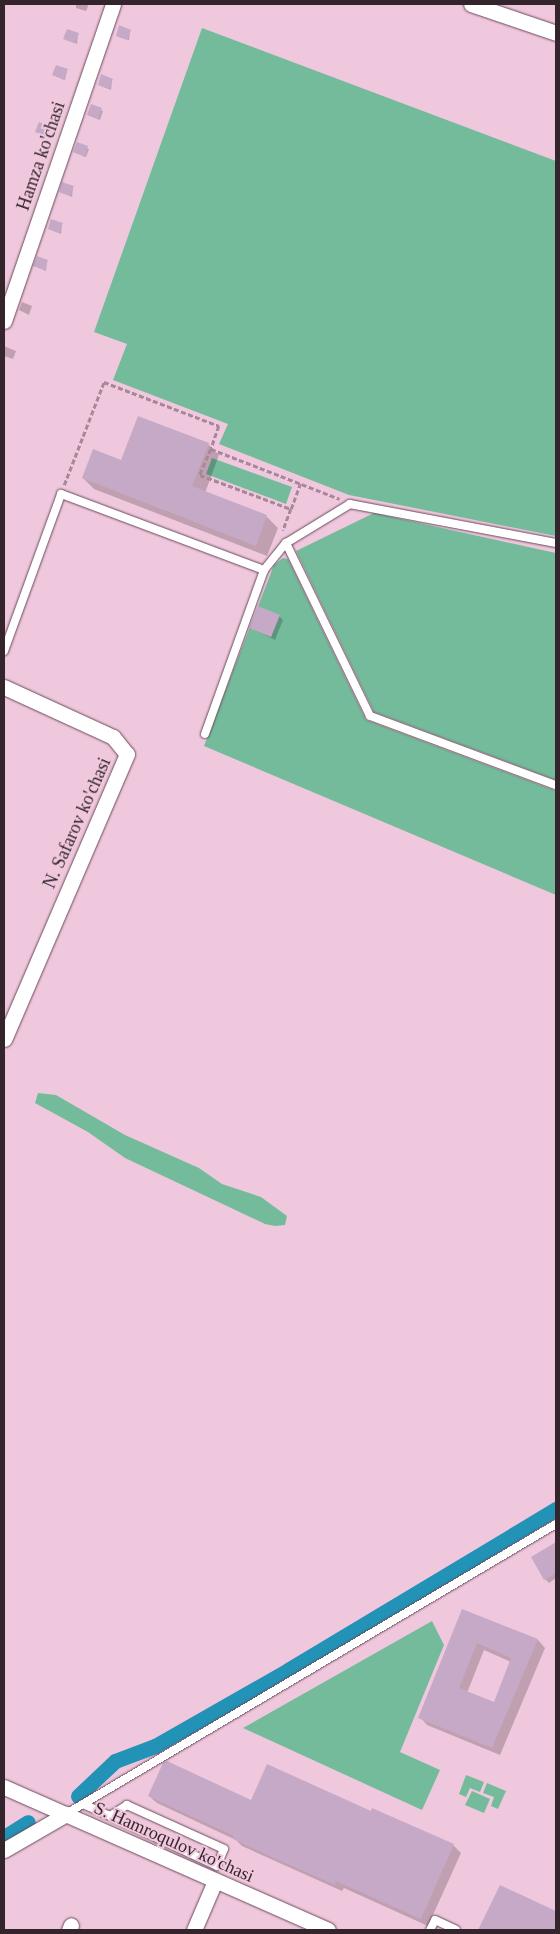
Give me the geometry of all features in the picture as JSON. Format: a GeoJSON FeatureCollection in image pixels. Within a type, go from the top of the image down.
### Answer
{"type":"FeatureCollection","features":[{"type":"Feature","properties":{"kind":"street","name":"Hamza ko'chasi"},"geometry":{"type":"LineString","coordinates":[[4,321],[113,4]]}},
{"type":"Feature","properties":{"kind":"street"},"geometry":{"type":"LineString","coordinates":[[471,4],[502,8],[556,33]]}},
{"type":"Feature","properties":{"kind":"street","name":"N. Safarov ko'chasi"},"geometry":{"type":"LineString","coordinates":[[4,687],[113,737],[127,754],[4,1039]]}},
{"type":"Feature","properties":{"kind":"street","name":"S. Hamroqulov ko'chasi"},"geometry":{"type":"LineString","coordinates":[[4,1787],[328,1930]]}},
{"type":"Feature","properties":{"kind":"street"},"geometry":{"type":"LineString","coordinates":[[4,1850],[66,1814]]}},
{"type":"Feature","properties":{"kind":"street"},"geometry":{"type":"LineString","coordinates":[[194,1930],[215,1881]]}},
{"type":"Feature","properties":{"kind":"lane"},"geometry":{"type":"LineString","coordinates":[[4,652],[61,494],[264,570]]}},
{"type":"Feature","properties":{"kind":"lane"},"geometry":{"type":"LineString","coordinates":[[205,734],[264,570],[286,543],[350,504],[556,543]]}},
{"type":"Feature","properties":{"kind":"lane"},"geometry":{"type":"LineString","coordinates":[[286,543],[370,716],[556,785]]}},
{"type":"Feature","properties":{"kind":"lane"},"geometry":{"type":"LineString","coordinates":[[66,1814],[556,1524]]}},
{"type":"Feature","properties":{"kind":"lane"},"geometry":{"type":"LineString","coordinates":[[83,1804],[217,1866],[224,1849],[127,1805],[110,1816]]}},
{"type":"Feature","properties":{"kind":"lane"},"geometry":{"type":"LineString","coordinates":[[430,1930],[435,1920],[456,1930]]}},
{"type":"Feature","properties":{"kind":"path"},"geometry":{"type":"LineString","coordinates":[[61,494],[104,382],[220,426],[200,475],[291,509]]}},
{"type":"Feature","properties":{"kind":"path"},"geometry":{"type":"LineString","coordinates":[[211,449],[350,504]]}},
{"type":"Feature","properties":{"kind":"path"},"geometry":{"type":"LineString","coordinates":[[286,543],[281,538],[300,484]]}},
{"type":"Feature","properties":{"kind":"green space"},"geometry":{"type":"Polygon","coordinates":[[[202,28],[556,161],[556,536],[349,495],[219,444],[228,424],[113,380],[127,344],[94,332],[202,28]]]}},
{"type":"Feature","properties":{"kind":"green space"},"geometry":{"type":"Polygon","coordinates":[[[212,458],[292,487],[286,504],[206,474],[212,458]]]}},
{"type":"Feature","properties":{"kind":"green space"},"geometry":{"type":"Polygon","coordinates":[[[374,513],[556,553],[556,780],[374,712],[296,551],[374,513]]]}},
{"type":"Feature","properties":{"kind":"green space"},"geometry":{"type":"Polygon","coordinates":[[[283,558],[288,559],[366,720],[556,791],[556,895],[204,746],[274,565],[283,558]]]}},
{"type":"Feature","properties":{"kind":"green space"},"geometry":{"type":"Polygon","coordinates":[[[38,1093],[56,1095],[125,1135],[199,1168],[222,1184],[261,1197],[287,1216],[285,1225],[265,1224],[125,1158],[88,1132],[35,1103],[38,1093]]]}},
{"type":"Feature","properties":{"kind":"green space"},"geometry":{"type":"Polygon","coordinates":[[[432,1621],[444,1645],[400,1752],[440,1770],[422,1810],[243,1728],[432,1621]]]}},
{"type":"Feature","properties":{"kind":"green space"},"geometry":{"type":"Polygon","coordinates":[[[466,1775],[484,1782],[480,1792],[470,1788],[466,1797],[459,1794],[466,1775]]]}},
{"type":"Feature","properties":{"kind":"green space"},"geometry":{"type":"Polygon","coordinates":[[[487,1783],[506,1791],[498,1809],[491,1806],[494,1797],[483,1793],[487,1783]]]}},
{"type":"Feature","properties":{"kind":"green space"},"geometry":{"type":"Polygon","coordinates":[[[472,1791],[490,1799],[484,1813],[465,1805],[472,1791]]]}},
{"type":"Feature","properties":{"kind":"building"},"geometry":{"type":"Polygon","coordinates":[[[119,25],[131,30],[127,40],[116,36],[119,25]]]}},
{"type":"Feature","properties":{"kind":"building"},"geometry":{"type":"Polygon","coordinates":[[[67,29],[79,33],[75,43],[63,39],[67,29]]]}},
{"type":"Feature","properties":{"kind":"building"},"geometry":{"type":"Polygon","coordinates":[[[56,65],[68,69],[64,80],[52,75],[56,65]]]}},
{"type":"Feature","properties":{"kind":"building"},"geometry":{"type":"Polygon","coordinates":[[[101,74],[113,79],[109,89],[98,85],[101,74]]]}},
{"type":"Feature","properties":{"kind":"building"},"geometry":{"type":"Polygon","coordinates":[[[91,104],[102,108],[98,119],[87,115],[91,104]]]}},
{"type":"Feature","properties":{"kind":"building"},"geometry":{"type":"Polygon","coordinates":[[[39,122],[50,126],[47,136],[35,132],[39,122]]]}},
{"type":"Feature","properties":{"kind":"building"},"geometry":{"type":"Polygon","coordinates":[[[77,142],[88,146],[85,157],[73,152],[77,142]]]}},
{"type":"Feature","properties":{"kind":"building"},"geometry":{"type":"Polygon","coordinates":[[[62,182],[74,186],[70,196],[59,192],[62,182]]]}},
{"type":"Feature","properties":{"kind":"building"},"geometry":{"type":"Polygon","coordinates":[[[51,219],[63,223],[59,233],[48,229],[51,219]]]}},
{"type":"Feature","properties":{"kind":"building"},"geometry":{"type":"Polygon","coordinates":[[[37,256],[48,260],[45,270],[33,266],[37,256]]]}},
{"type":"Feature","properties":{"kind":"building"},"geometry":{"type":"Polygon","coordinates":[[[138,416],[209,443],[192,486],[267,515],[256,546],[82,478],[93,449],[121,460],[138,416]]]}},
{"type":"Feature","properties":{"kind":"building"},"geometry":{"type":"Polygon","coordinates":[[[258,606],[280,615],[271,637],[249,628],[258,606]]]}},
{"type":"Feature","properties":{"kind":"building"},"geometry":{"type":"Polygon","coordinates":[[[556,1542],[556,1573],[544,1580],[531,1557],[556,1542]]]}},
{"type":"Feature","properties":{"kind":"building"},"geometry":{"type":"Polygon","coordinates":[[[462,1609],[538,1639],[492,1748],[418,1718],[462,1609]],[[477,1643],[459,1688],[494,1702],[511,1658],[477,1643]]]}},
{"type":"Feature","properties":{"kind":"building"},"geometry":{"type":"Polygon","coordinates":[[[167,1761],[251,1800],[267,1764],[371,1811],[372,1808],[454,1844],[421,1919],[336,1881],[335,1885],[274,1858],[233,1839],[234,1836],[148,1796],[163,1763],[167,1761]]]}},
{"type":"Feature","properties":{"kind":"building"},"geometry":{"type":"Polygon","coordinates":[[[500,1885],[556,1911],[556,1930],[478,1930],[500,1885]]]}},
{"type":"Feature","properties":{"kind":"waterway"},"geometry":{"type":"LineString","coordinates":[[78,1796],[115,1761],[155,1746],[288,1670],[556,1509]]}},
{"type":"Feature","properties":{"kind":"waterway"},"geometry":{"type":"LineString","coordinates":[[4,1837],[28,1822]]}}]}
